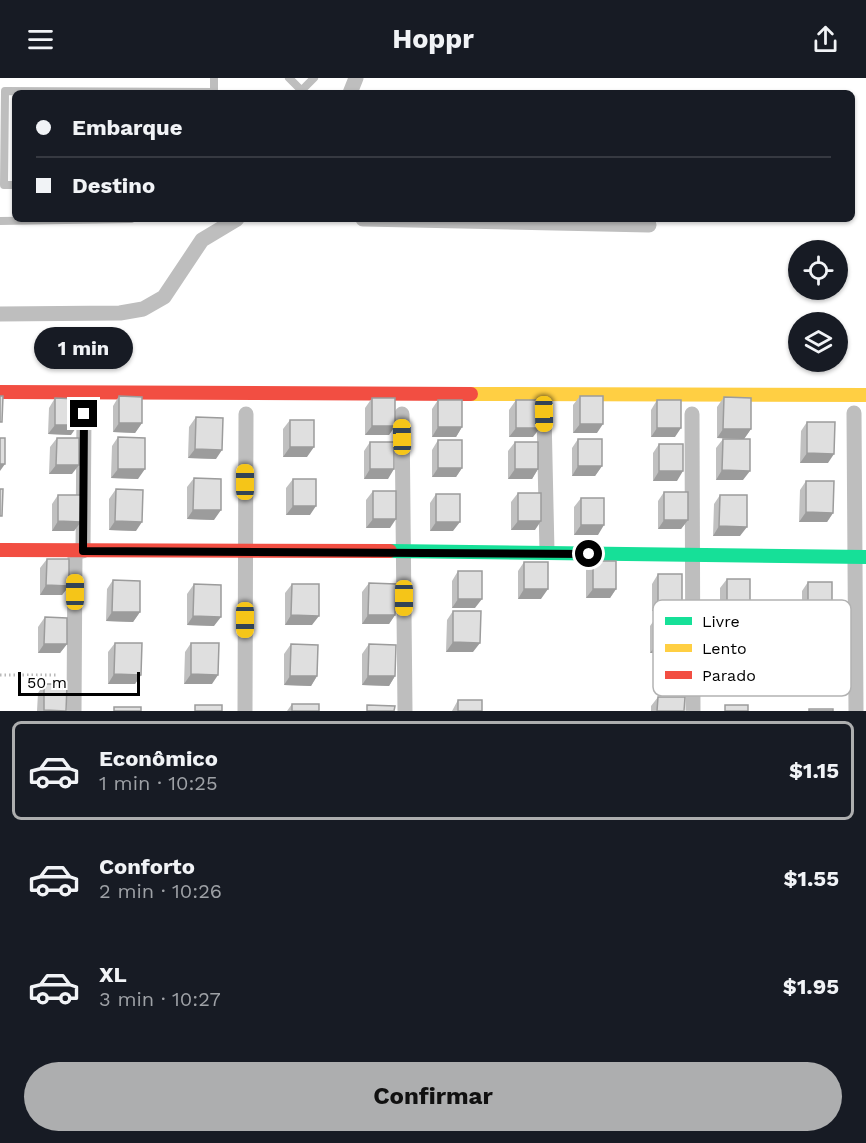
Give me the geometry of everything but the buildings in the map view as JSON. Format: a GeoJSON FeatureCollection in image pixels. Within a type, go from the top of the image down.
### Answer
{"type":"FeatureCollection","features":[{"type":"Feature","properties":{"kind":"street"},"geometry":{"type":"LineString","coordinates":[[0,314],[120,313],[143,309],[164,297],[202,240],[232,222]]}},
{"type":"Feature","properties":{"kind":"street"},"geometry":{"type":"LineString","coordinates":[[506,222],[649,225]]}},
{"type":"Feature","properties":{"kind":"street"},"geometry":{"type":"LineString","coordinates":[[0,392],[866,395]]}},
{"type":"Feature","properties":{"kind":"street"},"geometry":{"type":"LineString","coordinates":[[854,413],[860,557],[856,711]]}},
{"type":"Feature","properties":{"kind":"street"},"geometry":{"type":"LineString","coordinates":[[74,711],[84,414]]}},
{"type":"Feature","properties":{"kind":"street"},"geometry":{"type":"LineString","coordinates":[[245,711],[246,414]]}},
{"type":"Feature","properties":{"kind":"street"},"geometry":{"type":"LineString","coordinates":[[402,414],[405,711]]}},
{"type":"Feature","properties":{"kind":"street"},"geometry":{"type":"LineString","coordinates":[[544,414],[547,552]]}},
{"type":"Feature","properties":{"kind":"street"},"geometry":{"type":"LineString","coordinates":[[692,414],[693,600]]}},
{"type":"Feature","properties":{"kind":"street"},"geometry":{"type":"LineString","coordinates":[[0,550],[547,552],[860,557]]}},
{"type":"Feature","properties":{"kind":"lane"},"geometry":{"type":"LineString","coordinates":[[289,78],[298,90]]}},
{"type":"Feature","properties":{"kind":"lane"},"geometry":{"type":"LineString","coordinates":[[302,90],[314,78]]}},
{"type":"Feature","properties":{"kind":"lane"},"geometry":{"type":"LineString","coordinates":[[12,91],[5,91],[4,185],[12,185]]}},
{"type":"Feature","properties":{"kind":"lane"},"geometry":{"type":"LineString","coordinates":[[5,136],[12,136]]}},
{"type":"Feature","properties":{"kind":"path"},"geometry":{"type":"LineString","coordinates":[[0,675],[74,675]]}},
{"type":"Feature","properties":{"kind":"traffic: fast"},"geometry":{"type":"LineString","coordinates":[[390,551],[866,557]]}},
{"type":"Feature","properties":{"kind":"traffic: slow"},"geometry":{"type":"LineString","coordinates":[[471,394],[866,395]]}},
{"type":"Feature","properties":{"kind":"traffic: jam"},"geometry":{"type":"LineString","coordinates":[[0,392],[471,394]]}},
{"type":"Feature","properties":{"kind":"traffic: jam"},"geometry":{"type":"LineString","coordinates":[[0,550],[390,551]]}},
{"type":"Feature","properties":{"kind":"route"},"geometry":{"type":"LineString","coordinates":[[84,414],[83,551],[589,554]]}}]}
